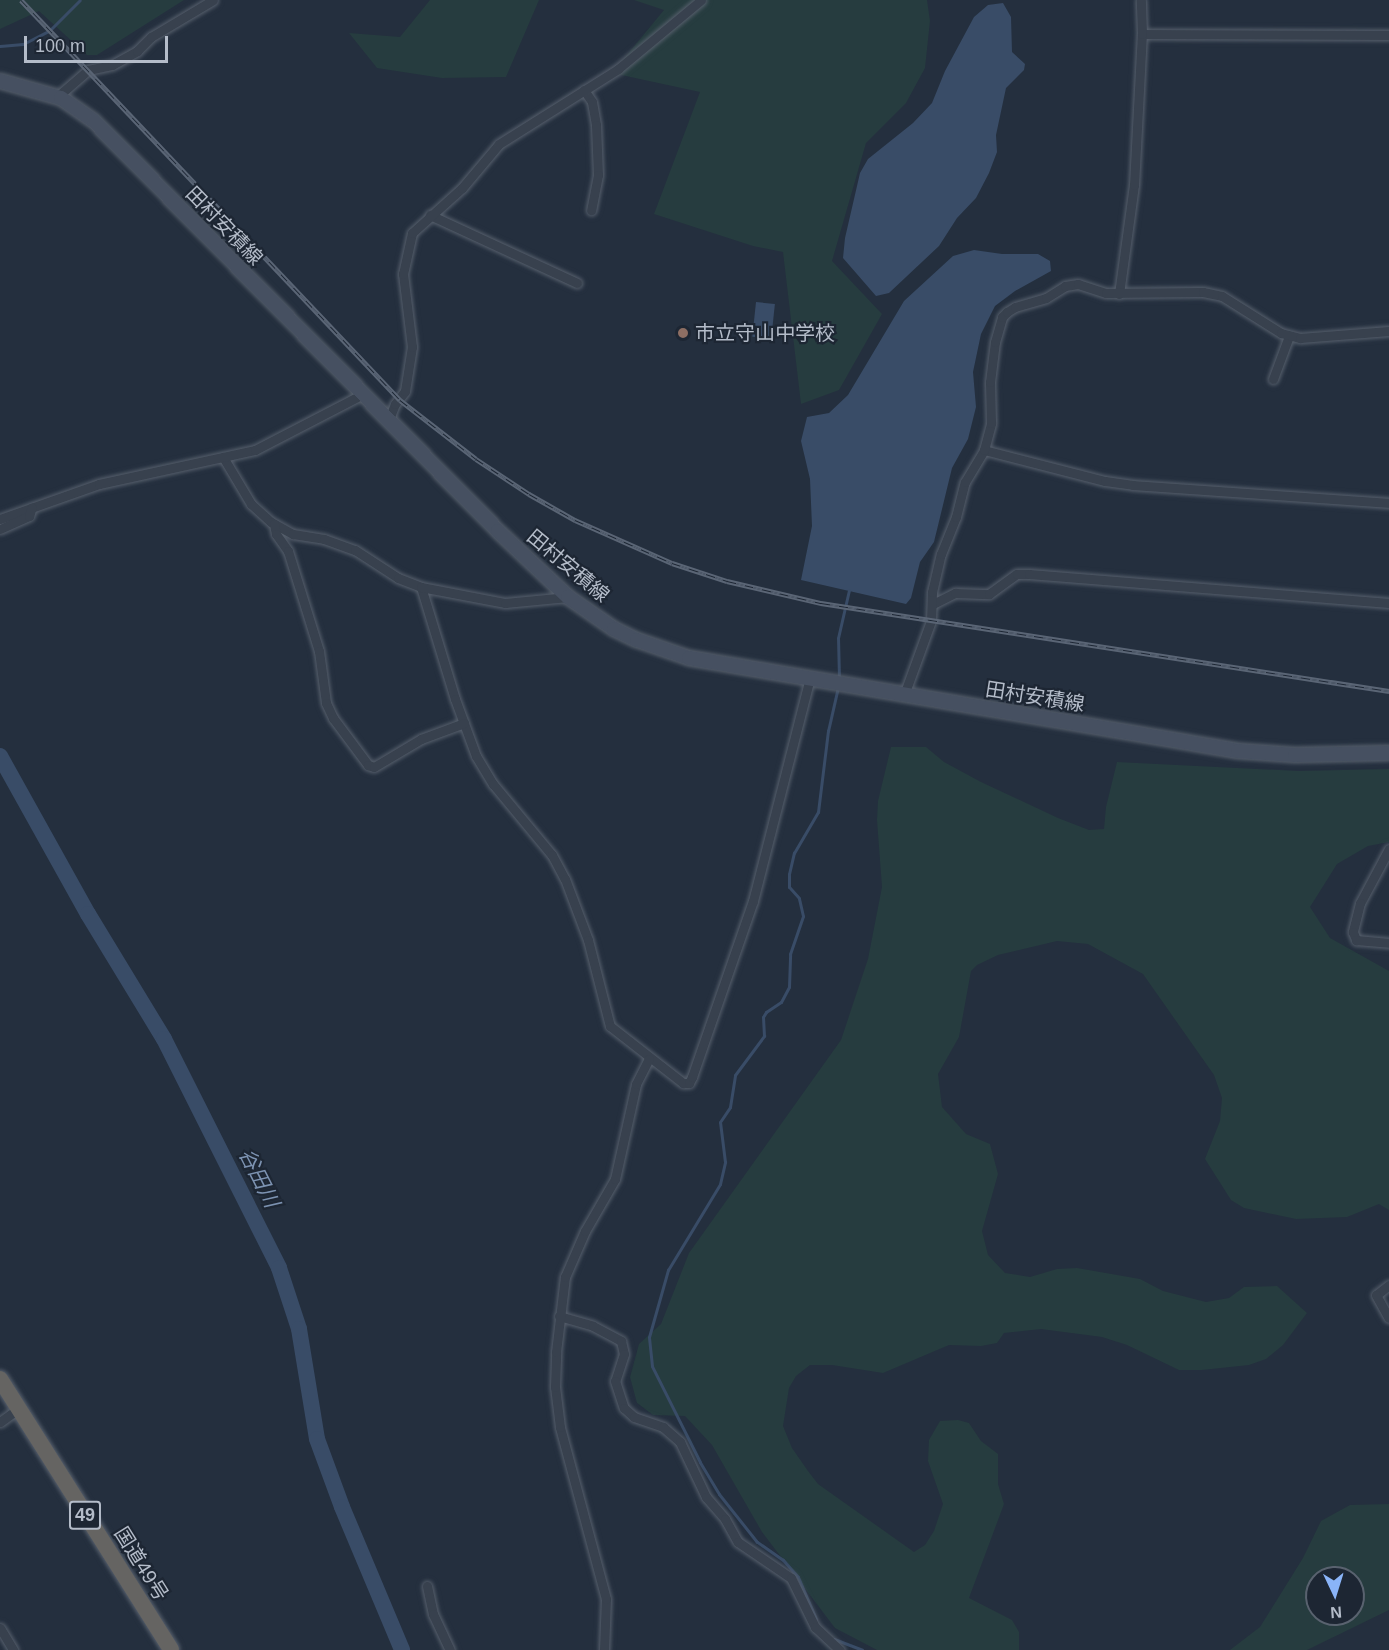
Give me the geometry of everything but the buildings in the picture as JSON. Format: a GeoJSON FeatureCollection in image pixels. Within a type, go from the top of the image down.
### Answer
{"type":"FeatureCollection","features":[{"type":"Feature","properties":{"kind":"highway","name":"国道49号"},"geometry":{"type":"LineString","coordinates":[[0,1379],[171,1650]]}},
{"type":"Feature","properties":{"kind":"main road","name":"田村安積線"},"geometry":{"type":"LineString","coordinates":[[0,81],[57,97],[93,121],[388,422],[568,597],[614,629],[664,651],[689,658],[1238,751],[1295,755],[1389,753]]}},
{"type":"Feature","properties":{"kind":"street"},"geometry":{"type":"LineString","coordinates":[[57,97],[88,70],[112,65],[137,51],[151,37],[213,0]]}},
{"type":"Feature","properties":{"kind":"street"},"geometry":{"type":"LineString","coordinates":[[388,422],[395,404],[405,391],[412,347],[403,284],[404,261],[412,233],[476,173],[499,144],[618,69],[701,0]]}},
{"type":"Feature","properties":{"kind":"street"},"geometry":{"type":"LineString","coordinates":[[1119,294],[1134,185],[1142,34],[1141,0]]}},
{"type":"Feature","properties":{"kind":"street"},"geometry":{"type":"LineString","coordinates":[[1142,34],[1389,35]]}},
{"type":"Feature","properties":{"kind":"street"},"geometry":{"type":"LineString","coordinates":[[584,90],[592,102],[596,125],[598,175],[591,210]]}},
{"type":"Feature","properties":{"kind":"street"},"geometry":{"type":"LineString","coordinates":[[430,215],[578,283]]}},
{"type":"Feature","properties":{"kind":"street"},"geometry":{"type":"LineString","coordinates":[[904,695],[931,621],[932,591],[941,554],[956,517],[963,487],[984,450],[991,423],[990,382],[995,342],[1002,317],[1015,307],[1031,304],[1073,284],[1119,294],[1203,292],[1222,296],[1289,336],[1324,338],[1389,331]]}},
{"type":"Feature","properties":{"kind":"street"},"geometry":{"type":"LineString","coordinates":[[1273,379],[1289,336]]}},
{"type":"Feature","properties":{"kind":"street"},"geometry":{"type":"LineString","coordinates":[[0,519],[99,484],[223,457],[271,443],[361,394]]}},
{"type":"Feature","properties":{"kind":"street"},"geometry":{"type":"LineString","coordinates":[[984,450],[1105,481],[1133,485],[1389,503]]}},
{"type":"Feature","properties":{"kind":"street"},"geometry":{"type":"LineString","coordinates":[[223,457],[251,504],[274,524],[293,534],[349,547],[405,582],[498,603],[568,597]]}},
{"type":"Feature","properties":{"kind":"street"},"geometry":{"type":"LineString","coordinates":[[0,529],[29,516],[32,507]]}},
{"type":"Feature","properties":{"kind":"street"},"geometry":{"type":"LineString","coordinates":[[274,524],[276,534],[288,550],[319,651],[326,703],[333,718],[368,765],[374,767],[421,739],[464,723]]}},
{"type":"Feature","properties":{"kind":"street"},"geometry":{"type":"LineString","coordinates":[[933,604],[955,593],[989,594],[1017,574],[1389,603]]}},
{"type":"Feature","properties":{"kind":"street"},"geometry":{"type":"LineString","coordinates":[[421,587],[464,723],[484,770],[552,855],[565,879],[588,940],[610,1026],[682,1083],[689,1083],[692,1077],[753,901],[810,678]]}},
{"type":"Feature","properties":{"kind":"street"},"geometry":{"type":"LineString","coordinates":[[1389,849],[1360,903],[1353,932],[1356,940],[1389,943]]}},
{"type":"Feature","properties":{"kind":"street"},"geometry":{"type":"LineString","coordinates":[[604,1650],[606,1599],[563,1439],[556,1401],[558,1316],[570,1263],[615,1179],[636,1084],[649,1059]]}},
{"type":"Feature","properties":{"kind":"street"},"geometry":{"type":"LineString","coordinates":[[1389,1285],[1376,1295],[1389,1318]]}},
{"type":"Feature","properties":{"kind":"street"},"geometry":{"type":"LineString","coordinates":[[558,1316],[602,1330],[621,1341],[624,1354],[615,1381],[624,1408],[634,1417],[663,1427],[680,1442],[706,1497],[725,1519],[738,1542],[791,1578],[814,1627],[840,1650]]}},
{"type":"Feature","properties":{"kind":"street"},"geometry":{"type":"LineString","coordinates":[[0,1422],[18,1409]]}},
{"type":"Feature","properties":{"kind":"street"},"geometry":{"type":"LineString","coordinates":[[427,1587],[433,1614],[450,1650]]}},
{"type":"Feature","properties":{"kind":"street"},"geometry":{"type":"LineString","coordinates":[[0,1628],[13,1650]]}},
{"type":"Feature","properties":{"kind":"green space"},"geometry":{"type":"Polygon","coordinates":[[[0,0],[184,0],[97,55],[87,55],[39,11],[0,29],[0,0]]]}},
{"type":"Feature","properties":{"kind":"green space"},"geometry":{"type":"Polygon","coordinates":[[[430,0],[539,0],[506,77],[442,78],[377,68],[349,33],[400,37],[430,0]]]}},
{"type":"Feature","properties":{"kind":"green space"},"geometry":{"type":"Polygon","coordinates":[[[634,0],[927,0],[930,21],[925,68],[906,103],[866,143],[832,261],[882,314],[839,390],[801,404],[783,252],[753,246],[654,214],[700,92],[612,73],[664,10],[634,0]]]}},
{"type":"Feature","properties":{"kind":"green space"},"geometry":{"type":"Polygon","coordinates":[[[891,747],[926,747],[944,762],[981,782],[1089,830],[1104,829],[1106,807],[1117,762],[1298,771],[1389,769],[1389,842],[1368,846],[1337,864],[1310,907],[1330,938],[1389,971],[1389,1210],[1379,1204],[1347,1217],[1296,1219],[1244,1208],[1231,1200],[1205,1159],[1220,1121],[1222,1098],[1214,1075],[1143,974],[1088,944],[1057,941],[998,955],[977,965],[971,971],[959,1037],[938,1074],[942,1107],[966,1134],[990,1144],[998,1174],[982,1231],[988,1255],[1005,1273],[1030,1277],[1057,1269],[1077,1268],[1140,1279],[1163,1291],[1206,1302],[1229,1298],[1244,1287],[1277,1286],[1307,1313],[1283,1345],[1266,1359],[1249,1365],[1179,1370],[1127,1345],[1102,1337],[1041,1329],[1004,1333],[997,1343],[981,1346],[949,1345],[883,1373],[832,1365],[810,1365],[796,1376],[789,1388],[783,1426],[792,1448],[808,1471],[818,1484],[914,1552],[925,1545],[934,1531],[943,1504],[928,1461],[929,1440],[940,1421],[958,1420],[969,1423],[981,1441],[998,1454],[998,1484],[1004,1504],[969,1598],[1012,1620],[1019,1632],[1019,1650],[877,1650],[835,1628],[762,1532],[712,1445],[685,1416],[653,1415],[637,1403],[630,1377],[639,1344],[661,1324],[689,1253],[841,1040],[868,959],[882,887],[877,820],[878,801],[891,747]]]}},
{"type":"Feature","properties":{"kind":"green space"},"geometry":{"type":"Polygon","coordinates":[[[1389,1504],[1389,1610],[1365,1622],[1365,1566],[1305,1566],[1305,1626],[1356,1626],[1307,1650],[1230,1650],[1260,1627],[1303,1558],[1321,1521],[1350,1505],[1389,1504]]]}},
{"type":"Feature","properties":{"kind":"water"},"geometry":{"type":"Polygon","coordinates":[[[1003,3],[1011,17],[1012,52],[1025,64],[1024,70],[1006,88],[996,135],[997,152],[989,173],[976,198],[957,218],[939,246],[889,293],[876,296],[843,258],[845,238],[860,173],[868,159],[913,123],[932,103],[945,71],[974,17],[988,5],[1003,3]]]}},
{"type":"Feature","properties":{"kind":"water"},"geometry":{"type":"Polygon","coordinates":[[[974,250],[1002,254],[1038,254],[1050,261],[1051,271],[1015,291],[995,306],[981,334],[973,372],[976,407],[968,439],[952,468],[934,542],[920,562],[911,598],[906,604],[801,580],[812,526],[810,479],[801,441],[807,417],[829,413],[848,395],[904,301],[953,256],[974,250]]]}},
{"type":"Feature","properties":{"kind":"water"},"geometry":{"type":"Polygon","coordinates":[[[756,302],[775,304],[771,339],[752,337],[756,302]]]}},
{"type":"Feature","properties":{"kind":"waterway"},"geometry":{"type":"LineString","coordinates":[[0,46],[23,44],[50,30],[80,0]]}},
{"type":"Feature","properties":{"kind":"waterway"},"geometry":{"type":"LineString","coordinates":[[839,678],[838,638],[849,590]]}},
{"type":"Feature","properties":{"kind":"waterway"},"geometry":{"type":"LineString","coordinates":[[816,1619],[798,1577],[783,1560],[757,1542],[719,1494],[700,1462],[652,1366],[649,1337],[668,1270],[720,1184],[725,1162],[720,1122],[730,1107],[735,1075],[764,1036],[763,1017],[766,1012],[781,1002],[789,987],[790,954],[803,916],[799,898],[789,887],[789,874],[794,853],[818,812],[828,731],[838,687]]}},
{"type":"Feature","properties":{"kind":"waterway","name":"谷田川"},"geometry":{"type":"LineString","coordinates":[[0,756],[88,914],[164,1039],[279,1268],[299,1329],[317,1439],[342,1507],[402,1650]]}},
{"type":"Feature","properties":{"kind":"waterway"},"geometry":{"type":"LineString","coordinates":[[834,1639],[862,1650]]}},
{"type":"Feature","properties":{"kind":"railway"},"geometry":{"type":"LineString","coordinates":[[21,0],[400,400],[476,459],[529,494],[575,520],[672,563],[727,581],[821,603],[1389,691]]}},
{"type":"Feature","properties":{"kind":"place","name":"市立守山中学校"},"geometry":{"type":"Point","coordinates":[683,333]}}]}
